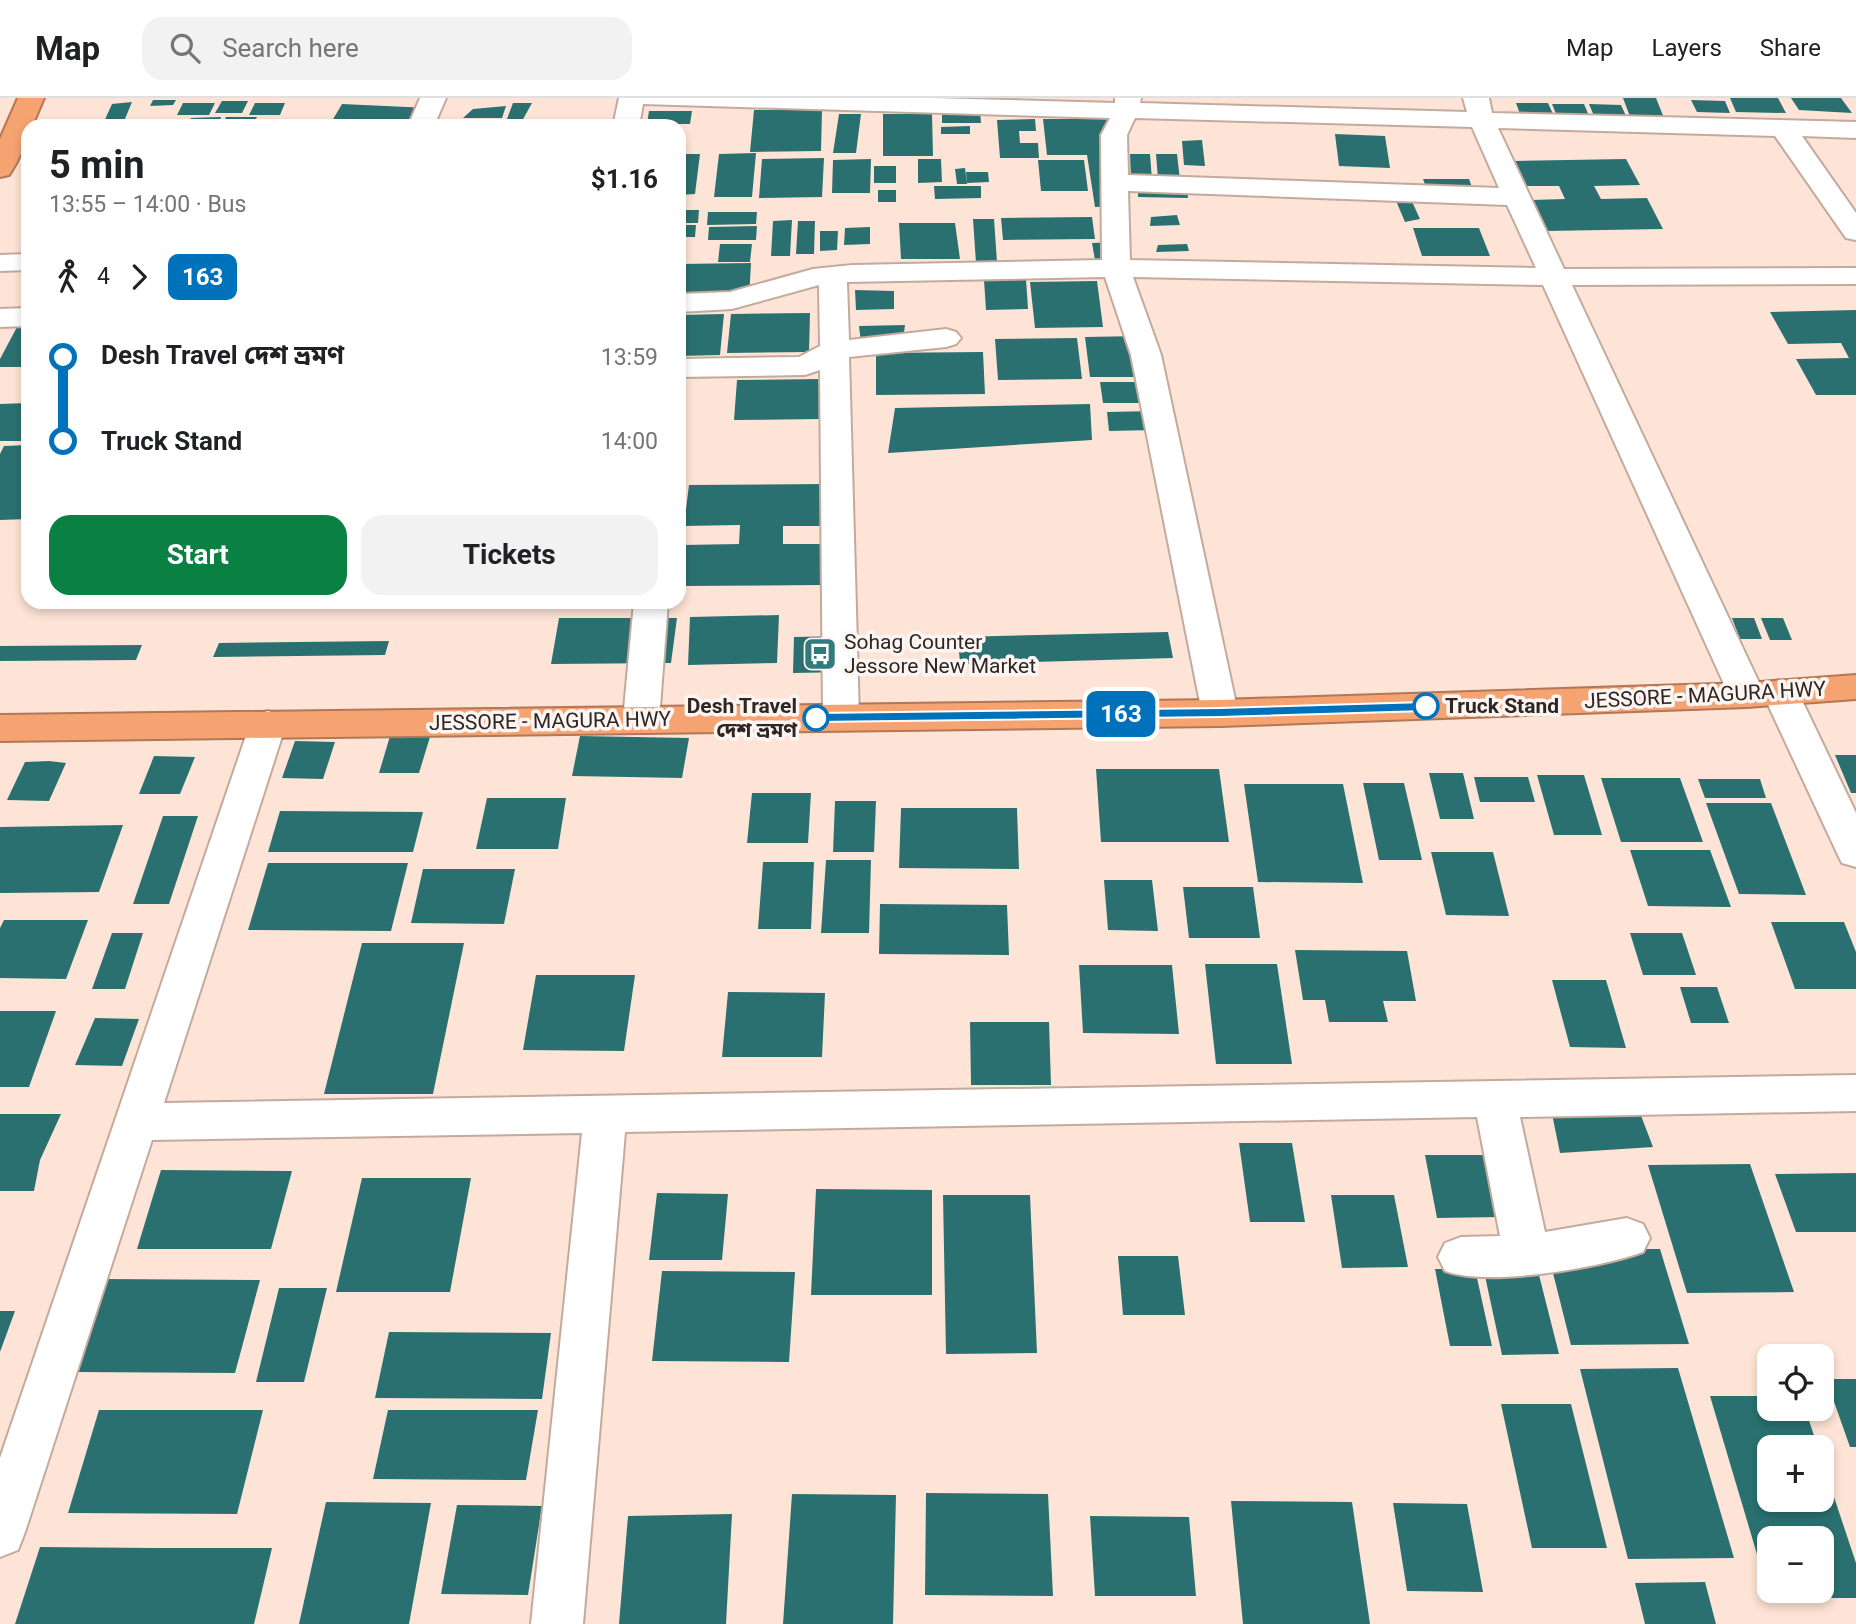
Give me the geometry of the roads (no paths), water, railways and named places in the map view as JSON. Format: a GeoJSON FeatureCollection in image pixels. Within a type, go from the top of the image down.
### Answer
{"type":"FeatureCollection","features":[{"type":"Feature","properties":{"kind":"highway"},"geometry":{"type":"LineString","coordinates":[[22,119],[31,98]]}},
{"type":"Feature","properties":{"kind":"highway"},"geometry":{"type":"LineString","coordinates":[[0,169],[21,121]]}},
{"type":"Feature","properties":{"kind":"highway","name":"JESSORE - MAGURA HWY"},"geometry":{"type":"LineString","coordinates":[[0,728],[1220,713],[1764,694],[1856,687]]}},
{"type":"Feature","properties":{"kind":"street"},"geometry":{"type":"LineString","coordinates":[[424,119],[433,98]]}},
{"type":"Feature","properties":{"kind":"street"},"geometry":{"type":"LineString","coordinates":[[628,119],[632,98]]}},
{"type":"Feature","properties":{"kind":"street"},"geometry":{"type":"LineString","coordinates":[[648,98],[1478,109],[1690,125],[1856,130]]}},
{"type":"Feature","properties":{"kind":"street"},"geometry":{"type":"LineString","coordinates":[[1677,98],[1690,125]]}},
{"type":"Feature","properties":{"kind":"street"},"geometry":{"type":"LineString","coordinates":[[1127,103],[1114,135],[1116,268],[1146,355],[1220,713]]}},
{"type":"Feature","properties":{"kind":"street"},"geometry":{"type":"LineString","coordinates":[[1478,109],[1553,277],[1764,694],[1856,853]]}},
{"type":"Feature","properties":{"kind":"street"},"geometry":{"type":"LineString","coordinates":[[1783,128],[1856,232]]}},
{"type":"Feature","properties":{"kind":"street"},"geometry":{"type":"LineString","coordinates":[[1115,183],[1517,197]]}},
{"type":"Feature","properties":{"kind":"street"},"geometry":{"type":"LineString","coordinates":[[0,263],[21,262]]}},
{"type":"Feature","properties":{"kind":"street"},"geometry":{"type":"LineString","coordinates":[[686,303],[732,300],[803,279],[833,275],[1116,268],[1553,277],[1856,276]]}},
{"type":"Feature","properties":{"kind":"street"},"geometry":{"type":"LineString","coordinates":[[833,275],[841,717]]}},
{"type":"Feature","properties":{"kind":"street"},"geometry":{"type":"LineString","coordinates":[[0,318],[21,317]]}},
{"type":"Feature","properties":{"kind":"street"},"geometry":{"type":"LineString","coordinates":[[686,368],[805,366],[834,350],[946,338]]}},
{"type":"Feature","properties":{"kind":"street"},"geometry":{"type":"LineString","coordinates":[[641,720],[650,609]]}},
{"type":"Feature","properties":{"kind":"street"},"geometry":{"type":"LineString","coordinates":[[0,1532],[268,724]]}},
{"type":"Feature","properties":{"kind":"street"},"geometry":{"type":"LineString","coordinates":[[135,1122],[1856,1093]]}},
{"type":"Feature","properties":{"kind":"street"},"geometry":{"type":"LineString","coordinates":[[1495,1099],[1527,1255]]}},
{"type":"Feature","properties":{"kind":"street"},"geometry":{"type":"LineString","coordinates":[[557,1624],[605,1115]]}},
{"type":"Feature","properties":{"kind":"street"},"geometry":{"type":"LineString","coordinates":[[1461,1257],[1527,1255],[1627,1238]]}},
{"type":"Feature","properties":{"kind":"place","name":"Sohag Counter Jessore New Market"},"geometry":{"type":"Point","coordinates":[820,654]}},
{"type":"Feature","properties":{"kind":"place","name":"Truck Stand"},"geometry":{"type":"Point","coordinates":[1426,706]}},
{"type":"Feature","properties":{"kind":"place","name":"Desh Travel দেশ ভ্রমণ"},"geometry":{"type":"Point","coordinates":[816,718]}}]}
